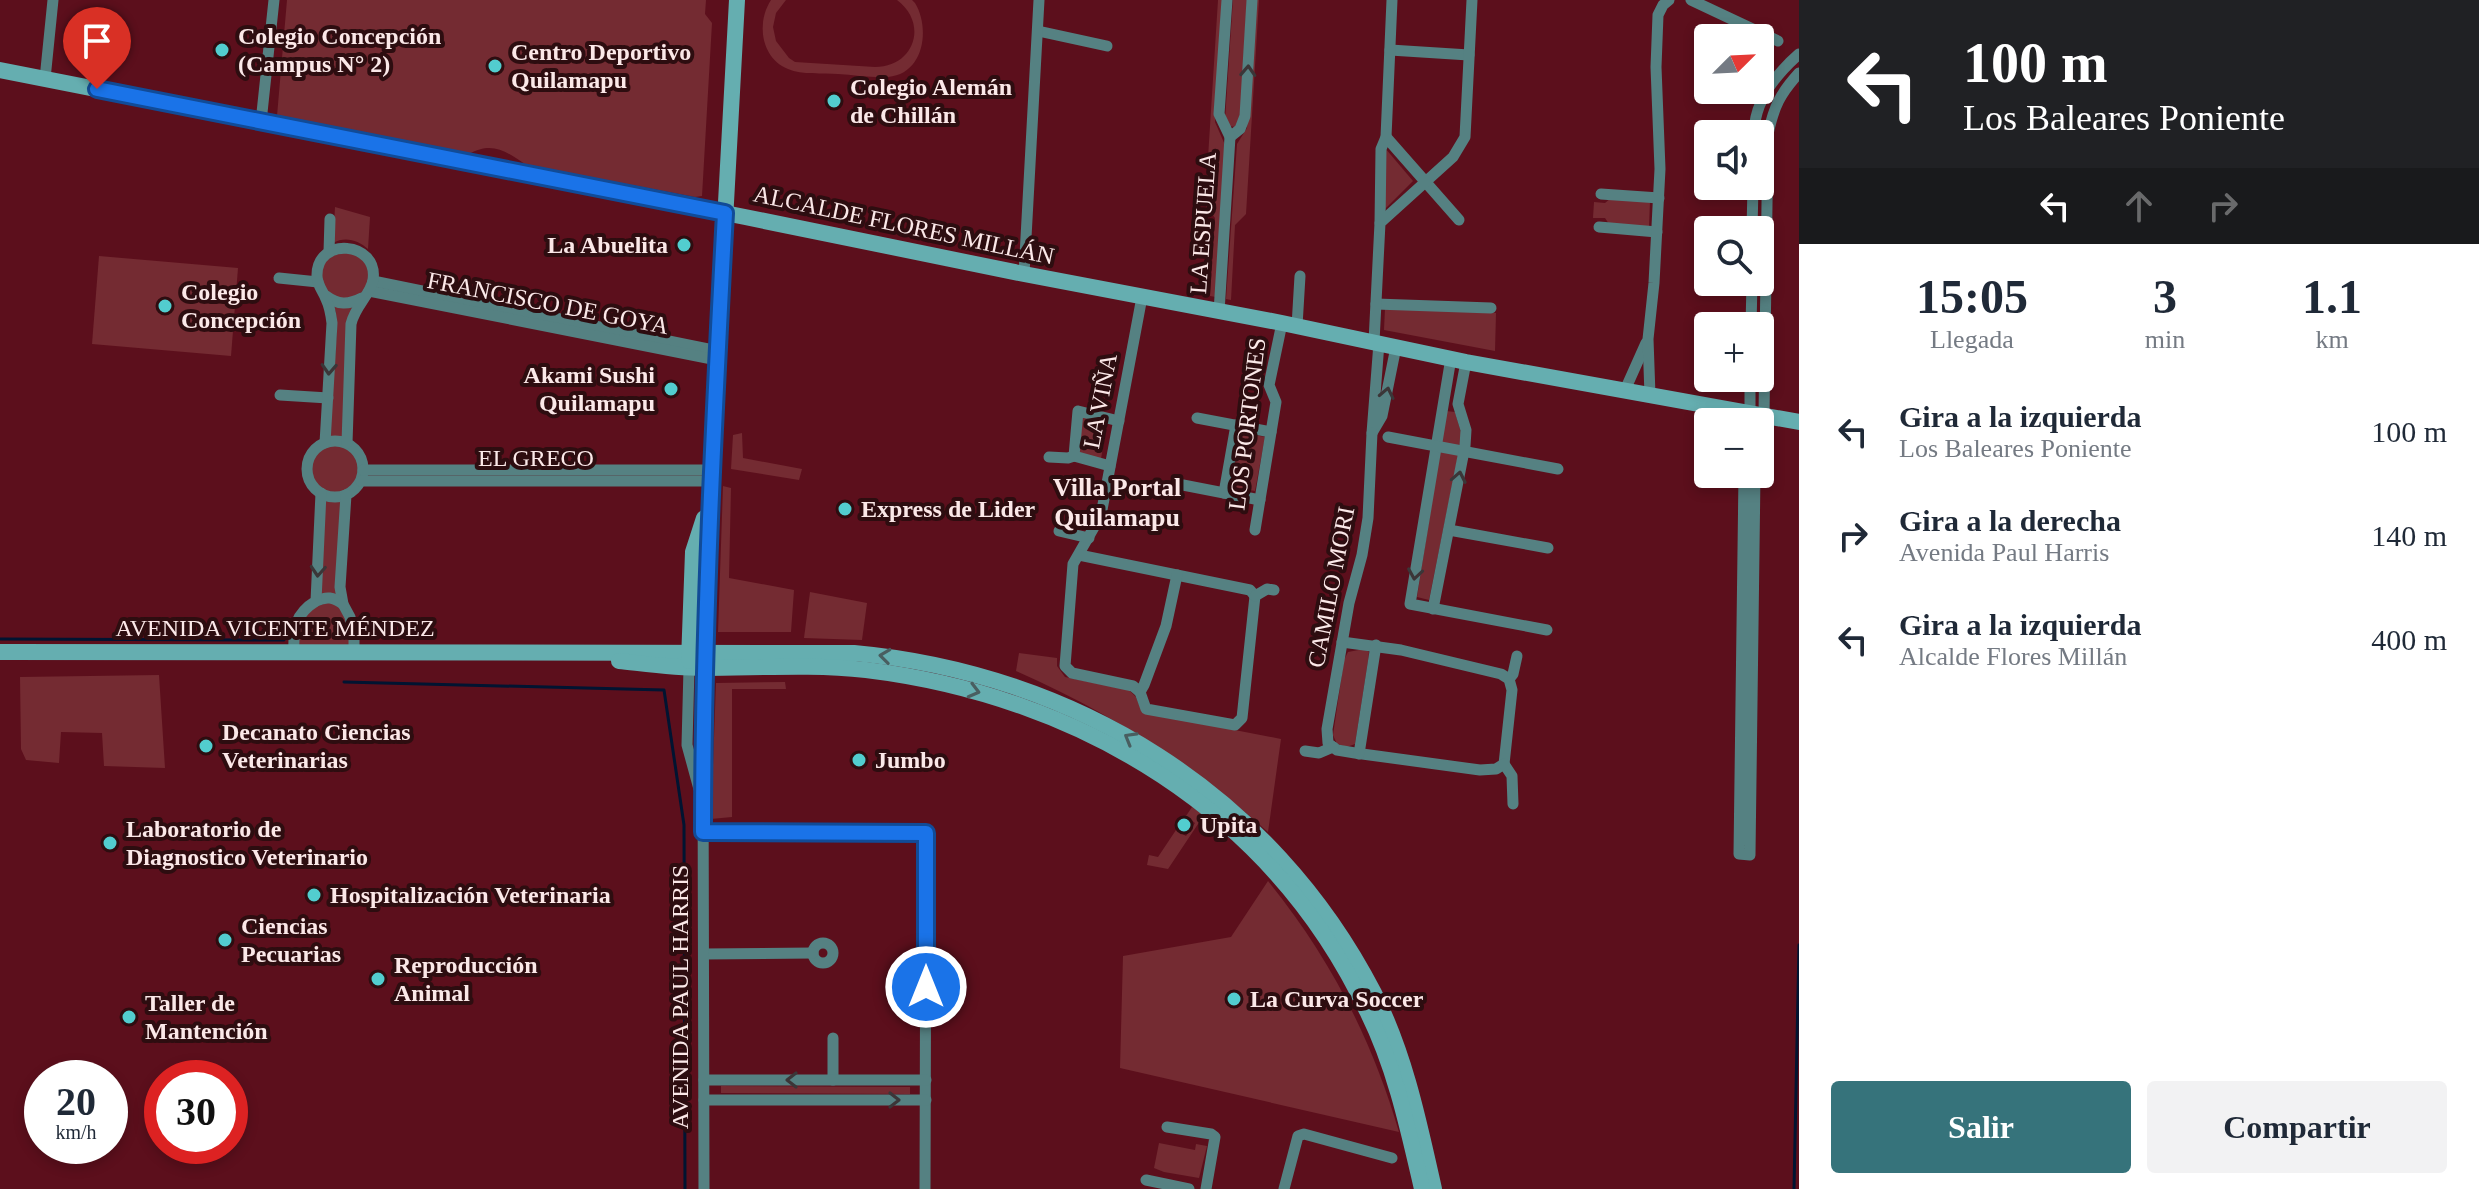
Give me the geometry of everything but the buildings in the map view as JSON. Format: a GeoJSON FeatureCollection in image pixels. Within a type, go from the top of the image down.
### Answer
{"type":"FeatureCollection","features":[{"type":"Feature","properties":{"kind":"main road","name":"AVENIDA PAUL HARRIS"},"geometry":{"type":"LineString","coordinates":[[697,660],[711,483],[737,0]]}},
{"type":"Feature","properties":{"kind":"main road","name":"ALCALDE FLORES MILLÁN"},"geometry":{"type":"LineString","coordinates":[[0,70],[1713,408]]}},
{"type":"Feature","properties":{"kind":"main road","name":"ALCALDE FLORES MILLÁN"},"geometry":{"type":"LineString","coordinates":[[1774,419],[1799,422]]}},
{"type":"Feature","properties":{"kind":"main road","name":"AVENIDA VICENTE MÉNDEZ"},"geometry":{"type":"LineString","coordinates":[[0,652],[550,652],[801,665],[855,669],[929,681],[990,695],[1049,716],[1106,742],[1160,774],[1227,823],[1292,890],[1326,937],[1356,987],[1379,1037],[1393,1075],[1422,1189]]}},
{"type":"Feature","properties":{"kind":"main road","name":"AVENIDA VICENTE MÉNDEZ"},"geometry":{"type":"LineString","coordinates":[[697,660],[854,653],[912,660],[969,672],[1026,689],[1078,710],[1138,743],[1195,781],[1271,849],[1318,904],[1346,944],[1374,993],[1395,1043],[1413,1095],[1434,1189]]}},
{"type":"Feature","properties":{"kind":"street"},"geometry":{"type":"LineString","coordinates":[[45,79],[53,0]]}},
{"type":"Feature","properties":{"kind":"street"},"geometry":{"type":"LineString","coordinates":[[261,122],[274,0]]}},
{"type":"Feature","properties":{"kind":"street"},"geometry":{"type":"LineString","coordinates":[[1024,274],[1039,0]]}},
{"type":"Feature","properties":{"kind":"street","name":"LA ESPUELA"},"geometry":{"type":"LineString","coordinates":[[1219,312],[1230,137],[1219,114],[1227,0]]}},
{"type":"Feature","properties":{"kind":"street","name":"LA ESPUELA"},"geometry":{"type":"LineString","coordinates":[[1230,137],[1240,129],[1245,116],[1252,0]]}},
{"type":"Feature","properties":{"kind":"street","name":"CAMILO MORI"},"geometry":{"type":"LineString","coordinates":[[1372,433],[1382,416],[1383,344],[1376,304],[1381,149],[1386,137],[1392,0]]}},
{"type":"Feature","properties":{"kind":"street"},"geometry":{"type":"LineString","coordinates":[[1380,223],[1453,157],[1465,137],[1472,0]]}},
{"type":"Feature","properties":{"kind":"street"},"geometry":{"type":"LineString","coordinates":[[1650,395],[1648,339],[1659,198],[1658,15],[1669,0]]}},
{"type":"Feature","properties":{"kind":"street"},"geometry":{"type":"LineString","coordinates":[[1691,0],[1778,41]]}},
{"type":"Feature","properties":{"kind":"street"},"geometry":{"type":"LineString","coordinates":[[1038,31],[1107,46]]}},
{"type":"Feature","properties":{"kind":"street"},"geometry":{"type":"LineString","coordinates":[[1390,50],[1469,55]]}},
{"type":"Feature","properties":{"kind":"street"},"geometry":{"type":"LineString","coordinates":[[1755,120],[1768,85],[1799,54]]}},
{"type":"Feature","properties":{"kind":"street"},"geometry":{"type":"LineString","coordinates":[[1752,408],[1768,134],[1774,107],[1799,73]]}},
{"type":"Feature","properties":{"kind":"street"},"geometry":{"type":"LineString","coordinates":[[1386,137],[1459,220]]}},
{"type":"Feature","properties":{"kind":"street"},"geometry":{"type":"LineString","coordinates":[[1601,194],[1659,198]]}},
{"type":"Feature","properties":{"kind":"street"},"geometry":{"type":"LineString","coordinates":[[329,252],[330,219]]}},
{"type":"Feature","properties":{"kind":"street"},"geometry":{"type":"LineString","coordinates":[[1599,227],[1657,232]]}},
{"type":"Feature","properties":{"kind":"street"},"geometry":{"type":"LineString","coordinates":[[325,443],[332,323],[317,275],[319,263],[329,252],[348,247],[359,251],[373,269],[368,290],[354,311],[351,324],[347,443]]}},
{"type":"Feature","properties":{"kind":"street","name":"LOS PORTONES"},"geometry":{"type":"LineString","coordinates":[[1255,530],[1276,402],[1269,385],[1289,325],[1300,276]]}},
{"type":"Feature","properties":{"kind":"street"},"geometry":{"type":"LineString","coordinates":[[279,278],[318,282]]}},
{"type":"Feature","properties":{"kind":"street"},"geometry":{"type":"LineString","coordinates":[[325,296],[343,304],[368,290]]}},
{"type":"Feature","properties":{"kind":"street","name":"FRANCISCO DE GOYA"},"geometry":{"type":"LineString","coordinates":[[368,290],[718,356]]}},
{"type":"Feature","properties":{"kind":"street","name":"LA VIÑA"},"geometry":{"type":"LineString","coordinates":[[1140,692],[1133,686],[1072,673],[1065,666],[1073,564],[1101,515],[1142,297]]}},
{"type":"Feature","properties":{"kind":"street"},"geometry":{"type":"LineString","coordinates":[[1376,304],[1491,308]]}},
{"type":"Feature","properties":{"kind":"street"},"geometry":{"type":"LineString","coordinates":[[1625,390],[1648,339]]}},
{"type":"Feature","properties":{"kind":"street","name":"CAMILO MORI"},"geometry":{"type":"LineString","coordinates":[[1333,747],[1328,743],[1327,729],[1349,603],[1366,530],[1371,489],[1372,433],[1383,344]]}},
{"type":"Feature","properties":{"kind":"street"},"geometry":{"type":"LineString","coordinates":[[1458,360],[1436,446],[1410,604],[1547,630]]}},
{"type":"Feature","properties":{"kind":"street"},"geometry":{"type":"LineString","coordinates":[[1433,609],[1464,451],[1466,430],[1458,404],[1458,360]]}},
{"type":"Feature","properties":{"kind":"street"},"geometry":{"type":"LineString","coordinates":[[280,395],[328,398]]}},
{"type":"Feature","properties":{"kind":"street"},"geometry":{"type":"LineString","coordinates":[[1074,456],[1078,411],[1119,421]]}},
{"type":"Feature","properties":{"kind":"street"},"geometry":{"type":"LineString","coordinates":[[1197,418],[1271,432]]}},
{"type":"Feature","properties":{"kind":"street"},"geometry":{"type":"LineString","coordinates":[[1224,493],[1236,425]]}},
{"type":"Feature","properties":{"kind":"street"},"geometry":{"type":"LineString","coordinates":[[1388,437],[1558,469]]}},
{"type":"Feature","properties":{"kind":"street"},"geometry":{"type":"LineString","coordinates":[[325,443],[347,443],[359,454],[362,476],[355,490],[333,497],[321,493],[309,478],[307,468],[312,453],[325,443]]}},
{"type":"Feature","properties":{"kind":"street"},"geometry":{"type":"LineString","coordinates":[[1049,457],[1074,456],[1110,466]]}},
{"type":"Feature","properties":{"kind":"street","name":"EL GRECO"},"geometry":{"type":"LineString","coordinates":[[362,476],[711,483]]}},
{"type":"Feature","properties":{"kind":"street"},"geometry":{"type":"LineString","coordinates":[[1183,485],[1260,500]]}},
{"type":"Feature","properties":{"kind":"street"},"geometry":{"type":"LineString","coordinates":[[1744,488],[1745,855],[1755,488]]}},
{"type":"Feature","properties":{"kind":"street"},"geometry":{"type":"LineString","coordinates":[[316,601],[321,493]]}},
{"type":"Feature","properties":{"kind":"street"},"geometry":{"type":"LineString","coordinates":[[346,495],[340,587],[354,635],[354,652]]}},
{"type":"Feature","properties":{"kind":"street"},"geometry":{"type":"LineString","coordinates":[[1449,530],[1548,548]]}},
{"type":"Feature","properties":{"kind":"street"},"geometry":{"type":"LineString","coordinates":[[1059,531],[1089,538]]}},
{"type":"Feature","properties":{"kind":"street"},"geometry":{"type":"LineString","coordinates":[[1079,555],[1177,575],[1250,590],[1255,596],[1242,718],[1235,725],[1146,709],[1140,692],[1166,626],[1177,575]]}},
{"type":"Feature","properties":{"kind":"street"},"geometry":{"type":"LineString","coordinates":[[1255,596],[1267,589],[1274,590]]}},
{"type":"Feature","properties":{"kind":"street"},"geometry":{"type":"LineString","coordinates":[[294,652],[293,636],[303,609],[324,597],[334,598],[343,604]]}},
{"type":"Feature","properties":{"kind":"street"},"geometry":{"type":"LineString","coordinates":[[1342,642],[1376,645],[1501,674],[1509,679],[1512,690],[1504,764],[1512,776],[1513,804]]}},
{"type":"Feature","properties":{"kind":"street"},"geometry":{"type":"LineString","coordinates":[[1359,754],[1376,645]]}},
{"type":"Feature","properties":{"kind":"street"},"geometry":{"type":"LineString","coordinates":[[1509,679],[1517,656]]}},
{"type":"Feature","properties":{"kind":"street","name":"AVENIDA PAUL HARRIS"},"geometry":{"type":"LineString","coordinates":[[697,660],[687,745],[703,806],[704,1189]]}},
{"type":"Feature","properties":{"kind":"street"},"geometry":{"type":"LineString","coordinates":[[1305,751],[1319,753],[1333,747],[1359,754],[1480,770],[1496,769],[1504,764]]}},
{"type":"Feature","properties":{"kind":"street"},"geometry":{"type":"LineString","coordinates":[[703,832],[926,833],[925,1189]]}},
{"type":"Feature","properties":{"kind":"street"},"geometry":{"type":"LineString","coordinates":[[704,954],[813,953]]}},
{"type":"Feature","properties":{"kind":"street"},"geometry":{"type":"LineString","coordinates":[[833,1038],[833,1080]]}},
{"type":"Feature","properties":{"kind":"street"},"geometry":{"type":"LineString","coordinates":[[704,1080],[926,1080]]}},
{"type":"Feature","properties":{"kind":"street"},"geometry":{"type":"LineString","coordinates":[[704,1100],[926,1100]]}},
{"type":"Feature","properties":{"kind":"street"},"geometry":{"type":"LineString","coordinates":[[1167,1127],[1215,1137],[1206,1189]]}},
{"type":"Feature","properties":{"kind":"street"},"geometry":{"type":"LineString","coordinates":[[1284,1189],[1295,1143],[1298,1136],[1304,1134],[1392,1158]]}},
{"type":"Feature","properties":{"kind":"street"},"geometry":{"type":"LineString","coordinates":[[1153,1184],[1189,1189]]}},
{"type":"Feature","properties":{"kind":"shaded area","name":"Centro Deportivo Quilamapu"},"geometry":{"type":"Polygon","coordinates":[[[287,0],[706,0],[705,14],[712,23],[702,196],[526,165],[499,149],[485,148],[469,154],[277,116],[287,0]]]}},
{"type":"Feature","properties":{"kind":"shaded area","name":"Colegio Alemán de Chillán"},"geometry":{"type":"Polygon","coordinates":[[[771,0],[786,0],[776,13],[773,27],[776,41],[795,62],[875,67],[899,60],[908,52],[914,32],[913,21],[897,0],[912,0],[920,13],[921,48],[910,68],[888,77],[794,71],[772,57],[764,39],[764,19],[771,0]]]}},
{"type":"Feature","properties":{"kind":"shaded area"},"geometry":{"type":"Polygon","coordinates":[[[1218,0],[1223,0],[1215,122],[1225,145],[1216,297],[1210,296],[1215,218],[1205,205],[1218,0]]]}},
{"type":"Feature","properties":{"kind":"shaded area"},"geometry":{"type":"Polygon","coordinates":[[[1233,0],[1247,0],[1240,122],[1236,127],[1228,126],[1225,120],[1233,0]]]}},
{"type":"Feature","properties":{"kind":"shaded area"},"geometry":{"type":"Polygon","coordinates":[[[1255,0],[1259,0],[1246,214],[1235,225],[1231,300],[1226,299],[1237,144],[1247,128],[1255,0]]]}},
{"type":"Feature","properties":{"kind":"shaded area"},"geometry":{"type":"Polygon","coordinates":[[[1385,148],[1413,181],[1382,212],[1385,148]]]}},
{"type":"Feature","properties":{"kind":"shaded area"},"geometry":{"type":"Polygon","coordinates":[[[1611,198],[1650,201],[1649,227],[1609,224],[1605,218],[1593,218],[1594,202],[1605,203],[1611,198]]]}},
{"type":"Feature","properties":{"kind":"shaded area"},"geometry":{"type":"Polygon","coordinates":[[[335,207],[370,217],[368,249],[351,240],[333,243],[335,207]]]}},
{"type":"Feature","properties":{"kind":"shaded area"},"geometry":{"type":"Polygon","coordinates":[[[345,252],[362,259],[369,276],[362,293],[345,300],[328,293],[321,276],[328,259],[345,252]]]}},
{"type":"Feature","properties":{"kind":"shaded area","name":"Colegio Concepción"},"geometry":{"type":"Polygon","coordinates":[[[99,256],[238,268],[231,356],[92,344],[99,256]]]}},
{"type":"Feature","properties":{"kind":"shaded area"},"geometry":{"type":"Polygon","coordinates":[[[331,300],[358,303],[345,442],[329,441],[337,329],[336,312],[331,300]]]}},
{"type":"Feature","properties":{"kind":"shaded area"},"geometry":{"type":"Polygon","coordinates":[[[1385,308],[1496,313],[1495,351],[1384,330],[1385,308]]]}},
{"type":"Feature","properties":{"kind":"shaded area"},"geometry":{"type":"Polygon","coordinates":[[[1446,411],[1455,412],[1462,436],[1429,600],[1417,597],[1446,411]]]}},
{"type":"Feature","properties":{"kind":"shaded area"},"geometry":{"type":"Polygon","coordinates":[[[1081,416],[1107,422],[1101,459],[1077,452],[1081,416]]]}},
{"type":"Feature","properties":{"kind":"shaded area"},"geometry":{"type":"Polygon","coordinates":[[[1239,432],[1265,437],[1255,491],[1229,486],[1239,432]]]}},
{"type":"Feature","properties":{"kind":"shaded area"},"geometry":{"type":"Polygon","coordinates":[[[742,433],[743,458],[802,469],[799,480],[731,469],[733,435],[742,433]]]}},
{"type":"Feature","properties":{"kind":"shaded area"},"geometry":{"type":"Polygon","coordinates":[[[325,445],[345,445],[359,459],[359,479],[345,493],[325,493],[311,479],[311,459],[325,445]]]}},
{"type":"Feature","properties":{"kind":"shaded area"},"geometry":{"type":"Polygon","coordinates":[[[723,486],[731,488],[729,578],[794,590],[791,632],[718,632],[723,486]]]}},
{"type":"Feature","properties":{"kind":"shaded area"},"geometry":{"type":"Polygon","coordinates":[[[324,500],[344,501],[339,598],[318,596],[324,500]]]}},
{"type":"Feature","properties":{"kind":"shaded area"},"geometry":{"type":"Polygon","coordinates":[[[810,592],[867,603],[862,640],[804,638],[810,592]]]}},
{"type":"Feature","properties":{"kind":"shaded area"},"geometry":{"type":"Polygon","coordinates":[[[334,601],[349,617],[352,651],[298,651],[302,616],[312,608],[334,601]]]}},
{"type":"Feature","properties":{"kind":"shaded area"},"geometry":{"type":"Polygon","coordinates":[[[1364,649],[1369,652],[1355,744],[1347,747],[1337,744],[1333,735],[1344,660],[1348,652],[1364,649]]]}},
{"type":"Feature","properties":{"kind":"shaded area"},"geometry":{"type":"Polygon","coordinates":[[[1019,653],[1057,658],[1057,666],[1065,677],[1129,690],[1136,697],[1142,712],[1281,739],[1268,832],[1210,784],[1148,741],[1084,704],[1016,671],[1019,653]]]}},
{"type":"Feature","properties":{"kind":"shaded area"},"geometry":{"type":"Polygon","coordinates":[[[159,675],[165,768],[104,766],[102,733],[61,732],[59,763],[26,760],[21,749],[20,677],[159,675]]]}},
{"type":"Feature","properties":{"kind":"shaded area"},"geometry":{"type":"Polygon","coordinates":[[[785,682],[786,689],[732,689],[732,817],[711,819],[716,683],[785,682]]]}},
{"type":"Feature","properties":{"kind":"shaded area"},"geometry":{"type":"Polygon","coordinates":[[[1192,807],[1204,815],[1168,869],[1147,865],[1149,855],[1158,857],[1176,830],[1186,836],[1195,823],[1186,816],[1192,807]]]}},
{"type":"Feature","properties":{"kind":"shaded area","name":"La Curva Soccer"},"geometry":{"type":"Polygon","coordinates":[[[1268,881],[1310,939],[1346,1000],[1376,1064],[1399,1132],[1120,1068],[1123,956],[1231,937],[1268,881]]]}},
{"type":"Feature","properties":{"kind":"shaded area"},"geometry":{"type":"Polygon","coordinates":[[[721,1086],[910,1087],[910,1094],[721,1093],[721,1086]]]}},
{"type":"Feature","properties":{"kind":"shaded area"},"geometry":{"type":"Polygon","coordinates":[[[1159,1143],[1195,1150],[1196,1144],[1207,1146],[1199,1178],[1154,1168],[1159,1143]]]}},
{"type":"Feature","properties":{"kind":"waterway"},"geometry":{"type":"LineString","coordinates":[[0,639],[284,640]]}},
{"type":"Feature","properties":{"kind":"waterway"},"geometry":{"type":"LineString","coordinates":[[344,682],[664,690],[684,825],[685,1189]]}},
{"type":"Feature","properties":{"kind":"waterway"},"geometry":{"type":"LineString","coordinates":[[1794,1189],[1799,945]]}},
{"type":"Feature","properties":{"kind":"place","name":"Colegio Concepción (Campus N° 2)"},"geometry":{"type":"Point","coordinates":[222,50]}},
{"type":"Feature","properties":{"kind":"place","name":"Centro Deportivo Quilamapu"},"geometry":{"type":"Point","coordinates":[495,66]}},
{"type":"Feature","properties":{"kind":"place","name":"Colegio Alemán de Chillán"},"geometry":{"type":"Point","coordinates":[834,101]}},
{"type":"Feature","properties":{"kind":"place","name":"La Abuelita"},"geometry":{"type":"Point","coordinates":[684,245]}},
{"type":"Feature","properties":{"kind":"place","name":"Colegio Concepción"},"geometry":{"type":"Point","coordinates":[165,306]}},
{"type":"Feature","properties":{"kind":"place","name":"Akami Sushi Quilamapu"},"geometry":{"type":"Point","coordinates":[671,389]}},
{"type":"Feature","properties":{"kind":"place","name":"Express de Lider"},"geometry":{"type":"Point","coordinates":[845,509]}},
{"type":"Feature","properties":{"kind":"place","name":"Decanato Ciencias Veterinarias"},"geometry":{"type":"Point","coordinates":[206,746]}},
{"type":"Feature","properties":{"kind":"place","name":"Jumbo"},"geometry":{"type":"Point","coordinates":[859,760]}},
{"type":"Feature","properties":{"kind":"place","name":"Upita"},"geometry":{"type":"Point","coordinates":[1184,825]}},
{"type":"Feature","properties":{"kind":"place","name":"Laboratorio de Diagnostico Veterinario"},"geometry":{"type":"Point","coordinates":[110,843]}},
{"type":"Feature","properties":{"kind":"place","name":"Hospitalización Veterinaria"},"geometry":{"type":"Point","coordinates":[314,895]}},
{"type":"Feature","properties":{"kind":"place","name":"Ciencias Pecuarias"},"geometry":{"type":"Point","coordinates":[225,940]}},
{"type":"Feature","properties":{"kind":"place","name":"Reproducción Animal"},"geometry":{"type":"Point","coordinates":[378,979]}},
{"type":"Feature","properties":{"kind":"place","name":"La Curva Soccer"},"geometry":{"type":"Point","coordinates":[1234,999]}},
{"type":"Feature","properties":{"kind":"place","name":"Taller de Mantención"},"geometry":{"type":"Point","coordinates":[129,1017]}},
{"type":"Feature","properties":{"kind":"district","name":"Villa Portal Quilamapu"},"geometry":{"type":"Point","coordinates":[1117,502]}},
{"type":"Feature","properties":{"kind":"route"},"geometry":{"type":"LineString","coordinates":[[97,89],[725,213],[710,497],[703,832],[926,833],[926,987]]}}]}
